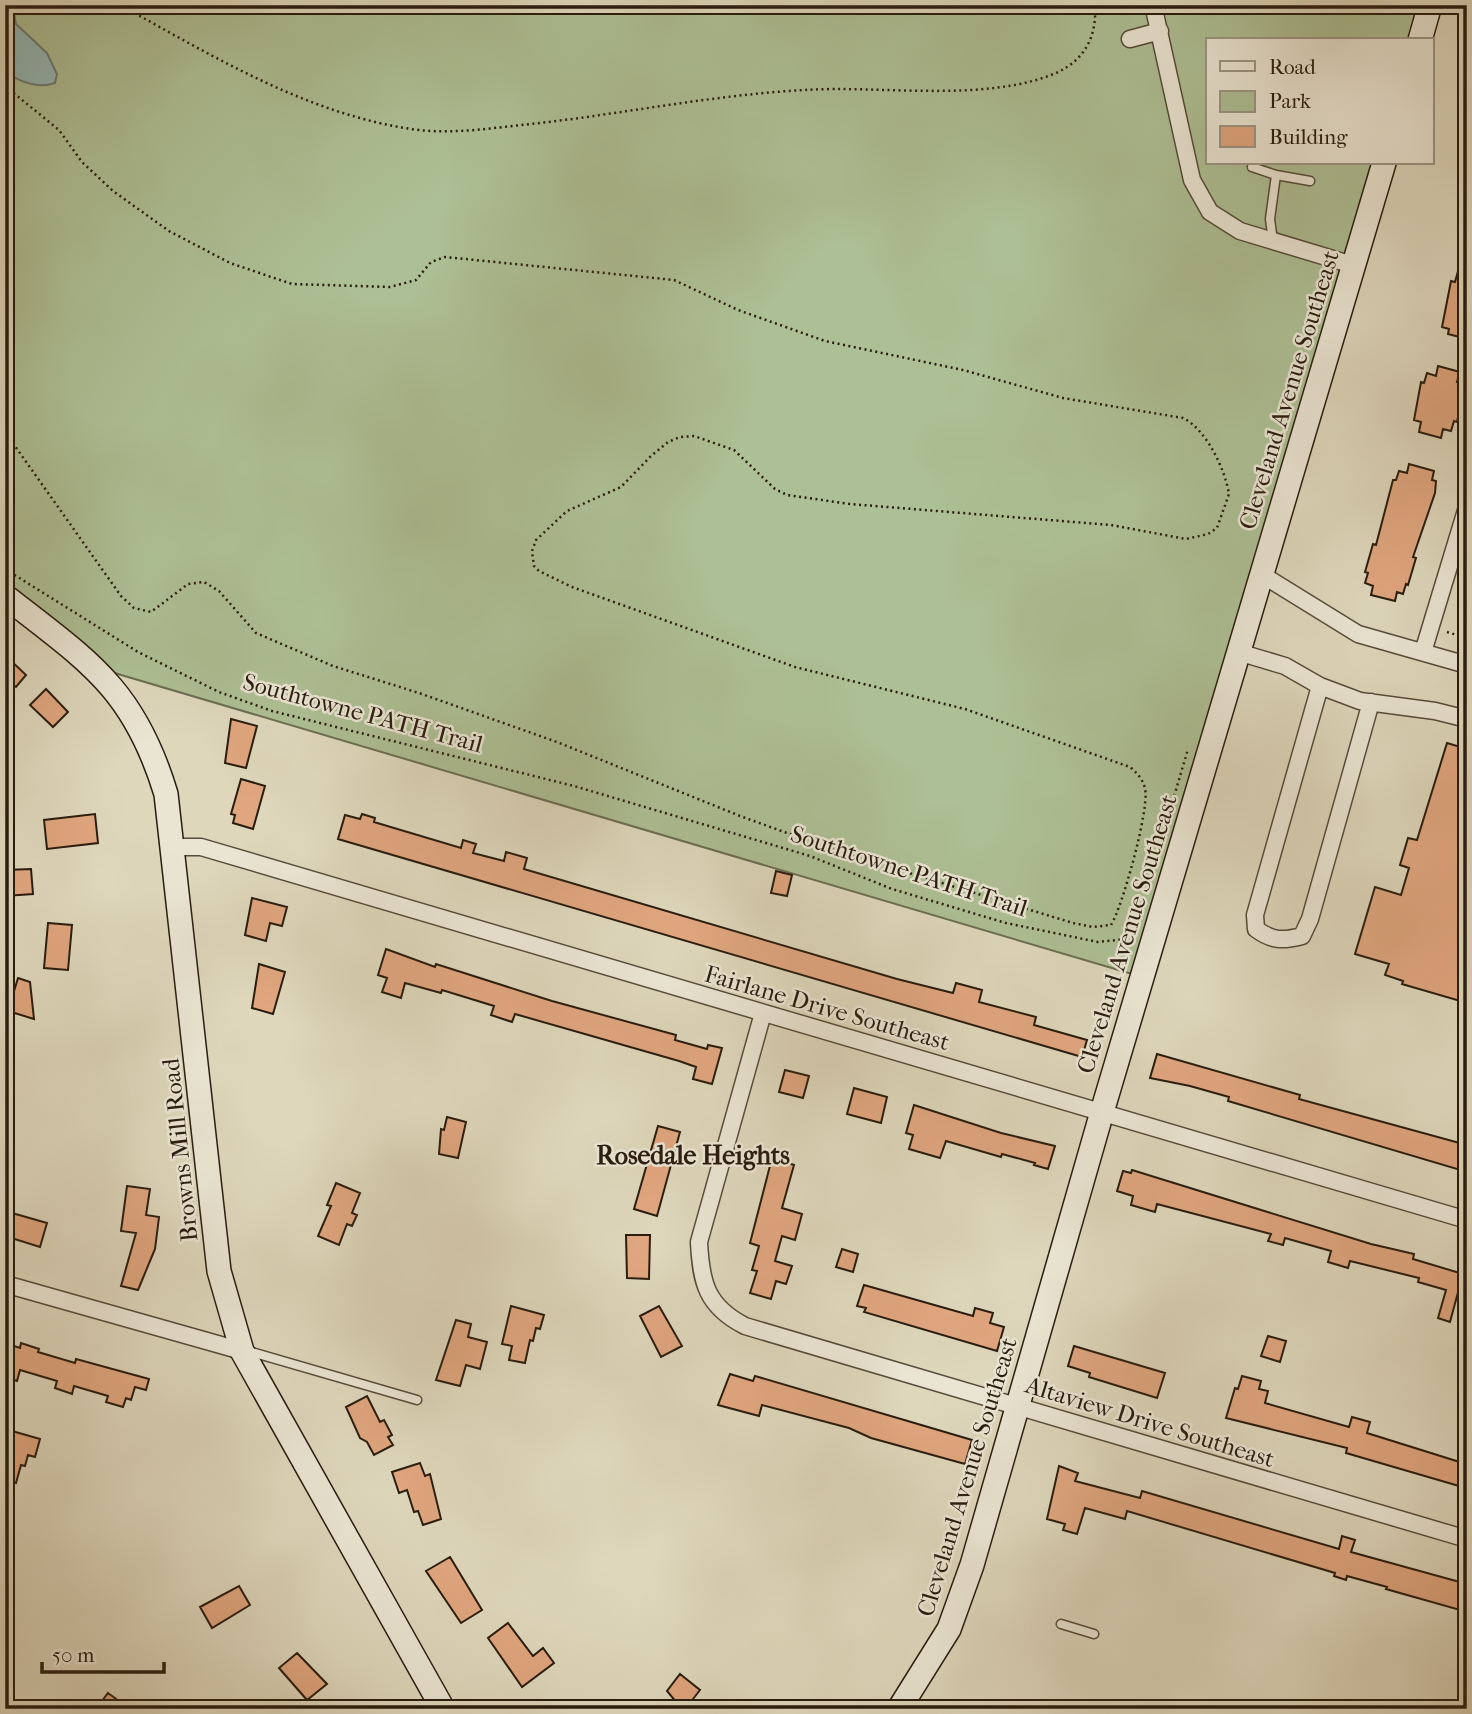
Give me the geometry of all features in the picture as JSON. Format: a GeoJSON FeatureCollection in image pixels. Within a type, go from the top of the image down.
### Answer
{"type":"FeatureCollection","features":[{"type":"Feature","properties":{"kind":"main road"},"geometry":{"type":"LineString","coordinates":[[1421,38],[1430,5]]}},
{"type":"Feature","properties":{"kind":"main road","name":"Cleveland Avenue Southeast"},"geometry":{"type":"LineString","coordinates":[[899,1709],[948,1629],[972,1565],[1102,1112],[1384,164]]}},
{"type":"Feature","properties":{"kind":"main road","name":"Browns Mill Road"},"geometry":{"type":"LineString","coordinates":[[5,596],[84,658],[105,678],[133,713],[154,754],[163,784],[173,847],[219,1271],[242,1350],[443,1709]]}},
{"type":"Feature","properties":{"kind":"street"},"geometry":{"type":"LineString","coordinates":[[1154,9],[1192,180],[1210,212],[1240,231],[1353,265]]}},
{"type":"Feature","properties":{"kind":"street"},"geometry":{"type":"LineString","coordinates":[[1130,39],[1160,31]]}},
{"type":"Feature","properties":{"kind":"street"},"geometry":{"type":"LineString","coordinates":[[1423,652],[1467,507]]}},
{"type":"Feature","properties":{"kind":"street"},"geometry":{"type":"LineString","coordinates":[[1261,574],[1329,619],[1358,634],[1467,665]]}},
{"type":"Feature","properties":{"kind":"street"},"geometry":{"type":"LineString","coordinates":[[1238,652],[1285,666],[1320,686],[1371,702],[1435,711],[1467,719]]}},
{"type":"Feature","properties":{"kind":"street"},"geometry":{"type":"LineString","coordinates":[[1320,686],[1255,915],[1256,929],[1268,938],[1285,941],[1302,936],[1310,919],[1371,702]]}},
{"type":"Feature","properties":{"kind":"street","name":"Fairlane Drive Southeast"},"geometry":{"type":"LineString","coordinates":[[173,847],[201,847],[1467,1220]]}},
{"type":"Feature","properties":{"kind":"street","name":"Altaview Drive Southeast"},"geometry":{"type":"LineString","coordinates":[[763,1013],[699,1242],[701,1277],[713,1302],[728,1317],[745,1326],[1467,1539]]}},
{"type":"Feature","properties":{"kind":"street"},"geometry":{"type":"LineString","coordinates":[[5,1284],[242,1350]]}},
{"type":"Feature","properties":{"kind":"lane"},"geometry":{"type":"LineString","coordinates":[[1252,167],[1310,181]]}},
{"type":"Feature","properties":{"kind":"lane"},"geometry":{"type":"LineString","coordinates":[[1273,241],[1269,219],[1276,174]]}},
{"type":"Feature","properties":{"kind":"lane"},"geometry":{"type":"LineString","coordinates":[[242,1350],[417,1400]]}},
{"type":"Feature","properties":{"kind":"lane"},"geometry":{"type":"LineString","coordinates":[[1061,1624],[1094,1634]]}},
{"type":"Feature","properties":{"kind":"path"},"geometry":{"type":"LineString","coordinates":[[121,5],[265,83],[380,124],[445,133],[783,91],[931,91],[1017,82],[1058,72],[1084,52],[1094,32],[1096,5]]}},
{"type":"Feature","properties":{"kind":"path"},"geometry":{"type":"LineString","coordinates":[[5,86],[46,118],[96,177],[133,206],[200,249],[259,274],[292,284],[390,286],[416,280],[431,262],[445,257],[674,280],[738,310],[825,341],[963,370],[1063,398],[1183,418],[1196,424],[1227,484],[1229,494],[1217,528],[1208,534],[1186,539],[1111,525],[850,504],[787,495],[775,489],[734,450],[694,436],[680,437],[668,442],[651,456],[621,487],[568,511],[544,529],[531,551],[532,560],[539,572],[572,587],[795,667],[965,709],[1130,767],[1139,775],[1145,787],[1143,814],[1120,908],[1111,925],[1103,928],[987,899],[834,850],[740,816],[546,738],[333,666],[256,634],[219,591],[204,582],[188,584],[152,612],[134,608],[121,596],[5,432]]}},
{"type":"Feature","properties":{"kind":"path","name":"Southtowne PATH Trail"},"geometry":{"type":"LineString","coordinates":[[5,569],[138,652],[219,692],[272,710],[574,786],[810,856],[892,889],[1006,922],[1105,942],[1126,939],[1138,918]]}},
{"type":"Feature","properties":{"kind":"path"},"geometry":{"type":"LineString","coordinates":[[1167,818],[1189,744]]}},
{"type":"Feature","properties":{"kind":"green space"},"geometry":{"type":"Polygon","coordinates":[[[5,5],[1435,5],[1425,38],[1206,38],[1206,164],[1389,164],[1132,974],[101,669],[5,597],[5,5]]]}},
{"type":"Feature","properties":{"kind":"water"},"geometry":{"type":"Polygon","coordinates":[[[5,5],[17,5],[14,13],[16,24],[47,53],[57,74],[55,83],[29,83],[5,71],[5,5]]]}},
{"type":"Feature","properties":{"kind":"building"},"geometry":{"type":"Polygon","coordinates":[[[1463,253],[1467,254],[1467,339],[1448,334],[1449,329],[1442,327],[1451,281],[1455,282],[1463,253]]]}},
{"type":"Feature","properties":{"kind":"building"},"geometry":{"type":"Polygon","coordinates":[[[1438,366],[1460,372],[1457,382],[1465,384],[1457,422],[1454,421],[1451,431],[1443,429],[1441,438],[1419,432],[1421,422],[1414,420],[1421,382],[1424,383],[1427,373],[1436,376],[1438,366]]]}},
{"type":"Feature","properties":{"kind":"building"},"geometry":{"type":"Polygon","coordinates":[[[1409,464],[1434,471],[1432,480],[1436,481],[1435,493],[1413,557],[1416,558],[1408,585],[1406,584],[1403,594],[1397,592],[1395,601],[1371,595],[1373,586],[1365,583],[1368,573],[1365,572],[1373,544],[1376,545],[1393,480],[1396,480],[1399,471],[1407,473],[1409,464]]]}},
{"type":"Feature","properties":{"kind":"building"},"geometry":{"type":"Polygon","coordinates":[[[5,655],[26,675],[16,687],[5,679],[5,655]]]}},
{"type":"Feature","properties":{"kind":"building"},"geometry":{"type":"Polygon","coordinates":[[[46,689],[68,712],[53,727],[30,705],[46,689]]]}},
{"type":"Feature","properties":{"kind":"building"},"geometry":{"type":"Polygon","coordinates":[[[231,719],[257,726],[246,768],[225,763],[231,719]]]}},
{"type":"Feature","properties":{"kind":"building"},"geometry":{"type":"Polygon","coordinates":[[[1447,743],[1467,749],[1467,1003],[1402,984],[1403,981],[1385,975],[1389,964],[1355,954],[1375,887],[1401,895],[1409,868],[1400,865],[1408,838],[1417,840],[1447,743]]]}},
{"type":"Feature","properties":{"kind":"building"},"geometry":{"type":"Polygon","coordinates":[[[241,779],[265,786],[253,829],[233,823],[235,815],[231,814],[241,779]]]}},
{"type":"Feature","properties":{"kind":"building"},"geometry":{"type":"Polygon","coordinates":[[[95,814],[98,843],[47,849],[44,820],[95,814]]]}},
{"type":"Feature","properties":{"kind":"building"},"geometry":{"type":"Polygon","coordinates":[[[362,814],[375,818],[374,822],[461,848],[463,840],[476,844],[473,853],[504,861],[506,852],[527,858],[524,869],[897,979],[953,993],[956,983],[982,990],[979,1002],[1036,1017],[1034,1025],[1087,1040],[1082,1057],[338,839],[345,815],[360,819],[362,814]]]}},
{"type":"Feature","properties":{"kind":"building"},"geometry":{"type":"Polygon","coordinates":[[[31,869],[33,894],[5,896],[5,870],[31,869]]]}},
{"type":"Feature","properties":{"kind":"building"},"geometry":{"type":"Polygon","coordinates":[[[776,871],[792,875],[787,896],[771,893],[776,871]]]}},
{"type":"Feature","properties":{"kind":"building"},"geometry":{"type":"Polygon","coordinates":[[[252,898],[287,907],[282,926],[270,923],[266,941],[245,935],[252,898]]]}},
{"type":"Feature","properties":{"kind":"building"},"geometry":{"type":"Polygon","coordinates":[[[48,923],[72,925],[68,970],[44,968],[48,923]]]}},
{"type":"Feature","properties":{"kind":"building"},"geometry":{"type":"Polygon","coordinates":[[[386,949],[435,967],[436,964],[552,1001],[676,1035],[675,1040],[707,1049],[708,1045],[722,1048],[712,1084],[693,1079],[696,1067],[679,1061],[515,1014],[512,1022],[491,1015],[494,1006],[442,990],[441,993],[405,983],[401,998],[382,992],[387,978],[378,975],[386,949]]]}},
{"type":"Feature","properties":{"kind":"building"},"geometry":{"type":"Polygon","coordinates":[[[259,964],[285,972],[273,1014],[252,1008],[259,964]]]}},
{"type":"Feature","properties":{"kind":"building"},"geometry":{"type":"Polygon","coordinates":[[[18,978],[30,982],[34,1019],[8,1011],[18,978]]]}},
{"type":"Feature","properties":{"kind":"building"},"geometry":{"type":"Polygon","coordinates":[[[1157,1054],[1300,1095],[1299,1099],[1467,1145],[1467,1172],[1228,1101],[1229,1097],[1150,1078],[1157,1054]]]}},
{"type":"Feature","properties":{"kind":"building"},"geometry":{"type":"Polygon","coordinates":[[[785,1070],[809,1076],[803,1098],[779,1092],[785,1070]]]}},
{"type":"Feature","properties":{"kind":"building"},"geometry":{"type":"Polygon","coordinates":[[[854,1088],[887,1097],[881,1123],[847,1114],[854,1088]]]}},
{"type":"Feature","properties":{"kind":"building"},"geometry":{"type":"Polygon","coordinates":[[[914,1105],[1001,1133],[1055,1146],[1048,1169],[1034,1165],[1035,1163],[1002,1154],[1001,1157],[946,1141],[940,1158],[909,1149],[913,1135],[906,1133],[914,1105]]]}},
{"type":"Feature","properties":{"kind":"building"},"geometry":{"type":"Polygon","coordinates":[[[447,1117],[466,1122],[458,1158],[439,1154],[441,1129],[444,1130],[447,1117]]]}},
{"type":"Feature","properties":{"kind":"building"},"geometry":{"type":"Polygon","coordinates":[[[658,1126],[680,1132],[657,1216],[634,1209],[658,1126]]]}},
{"type":"Feature","properties":{"kind":"building"},"geometry":{"type":"Polygon","coordinates":[[[772,1158],[794,1165],[782,1208],[802,1214],[795,1240],[782,1236],[775,1261],[792,1266],[786,1284],[776,1281],[771,1299],[750,1293],[757,1271],[752,1270],[759,1246],[750,1243],[772,1158]]]}},
{"type":"Feature","properties":{"kind":"building"},"geometry":{"type":"Polygon","coordinates":[[[1132,1170],[1371,1244],[1414,1254],[1413,1259],[1463,1274],[1450,1322],[1438,1318],[1446,1290],[1418,1282],[1419,1278],[1350,1261],[1348,1268],[1328,1262],[1331,1251],[1285,1238],[1283,1245],[1268,1241],[1271,1234],[1157,1204],[1155,1212],[1131,1205],[1133,1196],[1117,1191],[1123,1171],[1131,1173],[1132,1170]]]}},
{"type":"Feature","properties":{"kind":"building"},"geometry":{"type":"Polygon","coordinates":[[[336,1183],[360,1193],[352,1213],[357,1215],[352,1226],[347,1224],[339,1245],[318,1236],[331,1206],[327,1205],[336,1183]]]}},
{"type":"Feature","properties":{"kind":"building"},"geometry":{"type":"Polygon","coordinates":[[[127,1186],[150,1189],[146,1215],[159,1217],[155,1249],[138,1290],[121,1286],[136,1233],[121,1231],[127,1186]]]}},
{"type":"Feature","properties":{"kind":"building"},"geometry":{"type":"Polygon","coordinates":[[[5,1211],[47,1223],[40,1247],[5,1236],[5,1211]]]}},
{"type":"Feature","properties":{"kind":"building"},"geometry":{"type":"Polygon","coordinates":[[[626,1235],[650,1235],[649,1279],[627,1278],[626,1235]]]}},
{"type":"Feature","properties":{"kind":"building"},"geometry":{"type":"Polygon","coordinates":[[[842,1249],[858,1254],[853,1272],[836,1267],[842,1249]]]}},
{"type":"Feature","properties":{"kind":"building"},"geometry":{"type":"Polygon","coordinates":[[[864,1285],[973,1316],[975,1308],[993,1313],[990,1323],[1004,1327],[997,1351],[864,1312],[866,1308],[857,1306],[864,1285]]]}},
{"type":"Feature","properties":{"kind":"building"},"geometry":{"type":"Polygon","coordinates":[[[511,1306],[544,1315],[540,1329],[536,1328],[533,1341],[530,1340],[525,1363],[509,1360],[512,1346],[502,1344],[511,1306]]]}},
{"type":"Feature","properties":{"kind":"building"},"geometry":{"type":"Polygon","coordinates":[[[659,1306],[682,1346],[661,1357],[640,1316],[659,1306]]]}},
{"type":"Feature","properties":{"kind":"building"},"geometry":{"type":"Polygon","coordinates":[[[456,1320],[471,1324],[468,1337],[487,1342],[480,1369],[466,1365],[460,1386],[436,1380],[456,1320]]]}},
{"type":"Feature","properties":{"kind":"building"},"geometry":{"type":"Polygon","coordinates":[[[1268,1336],[1286,1341],[1280,1362],[1261,1356],[1268,1336]]]}},
{"type":"Feature","properties":{"kind":"building"},"geometry":{"type":"Polygon","coordinates":[[[5,1343],[20,1348],[21,1343],[39,1349],[38,1352],[75,1363],[76,1359],[149,1379],[146,1390],[135,1387],[131,1400],[126,1398],[123,1407],[106,1402],[108,1396],[74,1386],[72,1394],[55,1388],[57,1381],[20,1370],[17,1381],[5,1377],[5,1343]]]}},
{"type":"Feature","properties":{"kind":"building"},"geometry":{"type":"Polygon","coordinates":[[[1074,1346],[1165,1373],[1157,1398],[1089,1377],[1090,1373],[1068,1366],[1074,1346]]]}},
{"type":"Feature","properties":{"kind":"building"},"geometry":{"type":"Polygon","coordinates":[[[730,1374],[753,1381],[755,1376],[972,1440],[965,1464],[871,1438],[849,1428],[762,1405],[759,1416],[718,1405],[730,1374]]]}},
{"type":"Feature","properties":{"kind":"building"},"geometry":{"type":"Polygon","coordinates":[[[1242,1376],[1261,1381],[1259,1389],[1268,1391],[1265,1403],[1349,1427],[1352,1417],[1370,1422],[1367,1433],[1466,1464],[1459,1486],[1346,1453],[1347,1448],[1226,1418],[1235,1388],[1238,1389],[1242,1376]]]}},
{"type":"Feature","properties":{"kind":"building"},"geometry":{"type":"Polygon","coordinates":[[[367,1396],[380,1422],[384,1420],[392,1435],[388,1437],[393,1445],[374,1455],[367,1442],[360,1438],[346,1407],[367,1396]]]}},
{"type":"Feature","properties":{"kind":"building"},"geometry":{"type":"Polygon","coordinates":[[[5,1429],[40,1439],[35,1457],[28,1455],[25,1466],[21,1465],[16,1483],[5,1480],[5,1429]]]}},
{"type":"Feature","properties":{"kind":"building"},"geometry":{"type":"Polygon","coordinates":[[[420,1463],[425,1476],[430,1474],[441,1519],[423,1525],[418,1511],[414,1512],[407,1490],[399,1493],[392,1472],[420,1463]]]}},
{"type":"Feature","properties":{"kind":"building"},"geometry":{"type":"Polygon","coordinates":[[[1059,1466],[1078,1473],[1075,1481],[1140,1498],[1142,1491],[1339,1549],[1342,1536],[1355,1540],[1351,1552],[1467,1584],[1467,1612],[1347,1576],[1346,1580],[1334,1576],[1335,1573],[1127,1511],[1125,1519],[1085,1508],[1077,1534],[1063,1530],[1065,1524],[1047,1519],[1059,1466]]]}},
{"type":"Feature","properties":{"kind":"building"},"geometry":{"type":"Polygon","coordinates":[[[450,1557],[482,1610],[461,1623],[426,1571],[450,1557]]]}},
{"type":"Feature","properties":{"kind":"building"},"geometry":{"type":"Polygon","coordinates":[[[239,1586],[250,1605],[212,1628],[200,1607],[239,1586]]]}},
{"type":"Feature","properties":{"kind":"building"},"geometry":{"type":"Polygon","coordinates":[[[508,1623],[533,1656],[543,1648],[554,1663],[522,1687],[488,1638],[508,1623]]]}},
{"type":"Feature","properties":{"kind":"building"},"geometry":{"type":"Polygon","coordinates":[[[297,1653],[327,1684],[307,1700],[279,1668],[297,1653]]]}},
{"type":"Feature","properties":{"kind":"building"},"geometry":{"type":"Polygon","coordinates":[[[680,1674],[700,1690],[693,1699],[705,1709],[673,1709],[677,1703],[667,1691],[680,1674]]]}},
{"type":"Feature","properties":{"kind":"building"},"geometry":{"type":"Polygon","coordinates":[[[108,1693],[130,1709],[96,1709],[108,1693]]]}},
{"type":"Feature","properties":{"kind":"district","name":"Rosedale Heights"},"geometry":{"type":"Point","coordinates":[693,1155]}}]}
